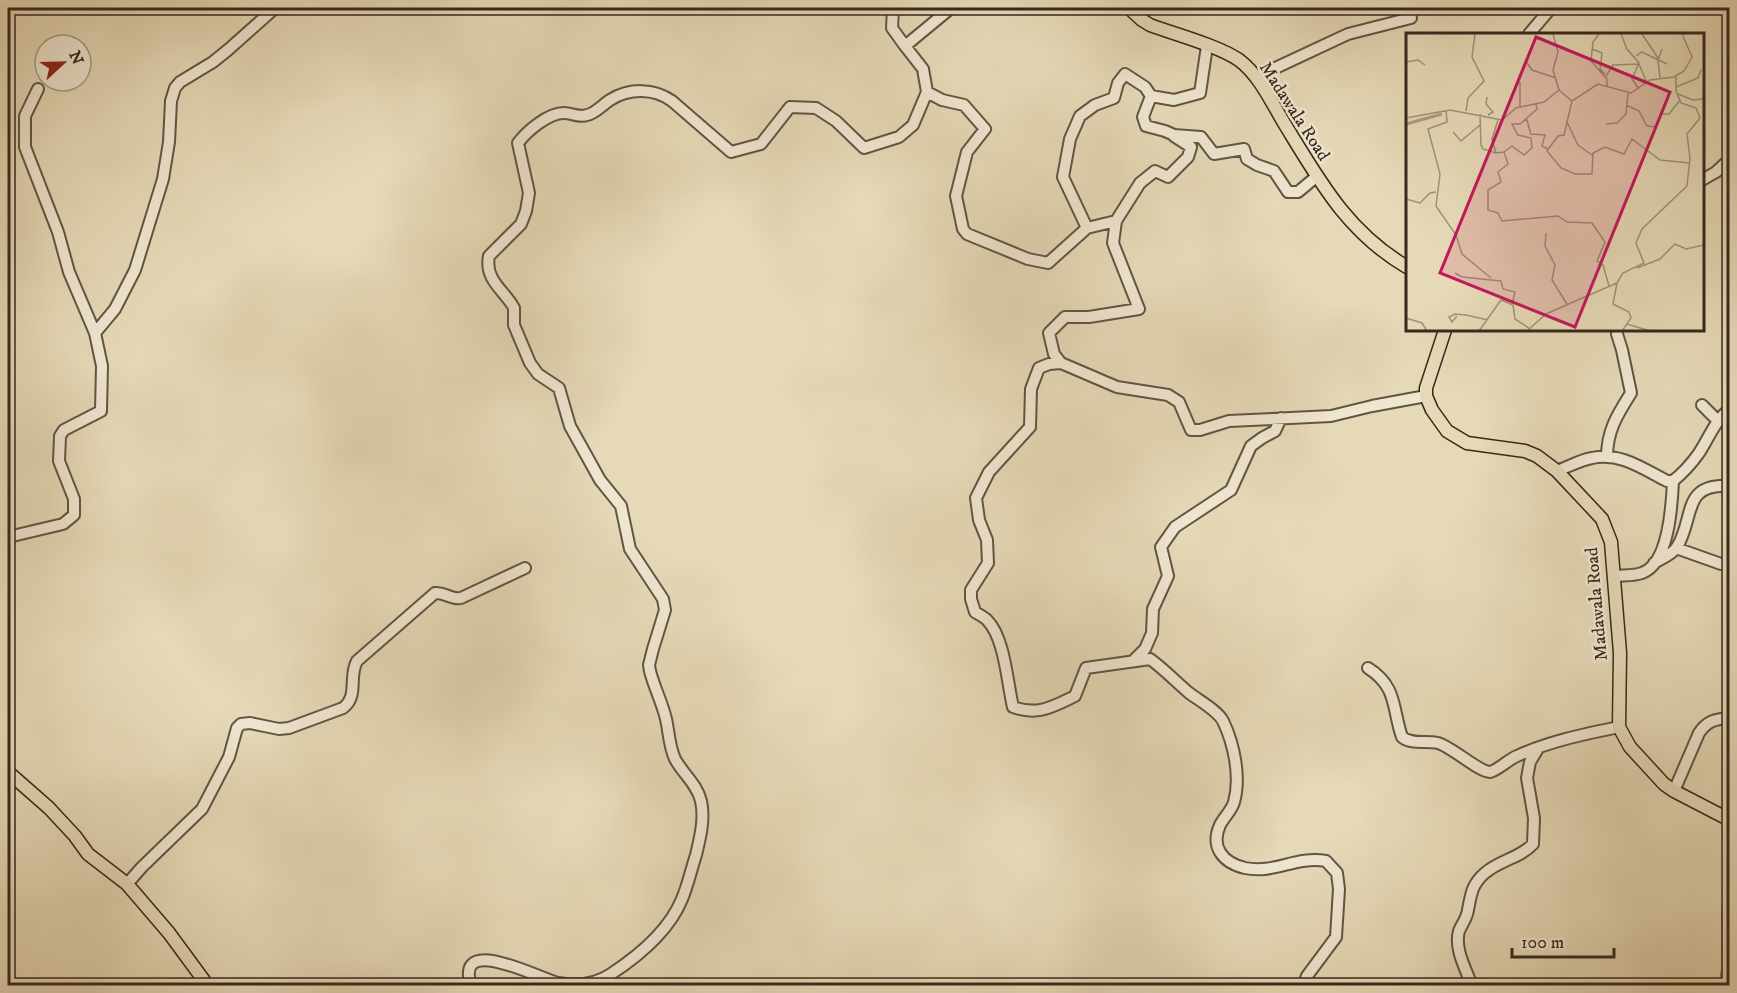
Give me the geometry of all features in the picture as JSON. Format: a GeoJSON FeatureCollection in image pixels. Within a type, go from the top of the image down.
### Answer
{"type":"FeatureCollection","features":[{"type":"Feature","properties":{"kind":"main road","name":"Madawala Road"},"geometry":{"type":"LineString","coordinates":[[1129,8],[1150,25],[1238,60],[1256,77],[1329,197],[1371,241],[1406,266]]}},
{"type":"Feature","properties":{"kind":"main road"},"geometry":{"type":"LineString","coordinates":[[1426,396],[1428,379],[1444,332]]}},
{"type":"Feature","properties":{"kind":"main road","name":"Madawala Road"},"geometry":{"type":"LineString","coordinates":[[1426,396],[1439,421],[1447,430],[1462,440],[1480,446],[1525,451],[1537,456],[1557,471],[1602,519],[1611,542],[1614,576],[1620,653],[1619,727]]}},
{"type":"Feature","properties":{"kind":"main road"},"geometry":{"type":"LineString","coordinates":[[1619,727],[1630,747],[1674,791],[1730,820]]}},
{"type":"Feature","properties":{"kind":"main road"},"geometry":{"type":"LineString","coordinates":[[8,772],[49,808],[75,836],[88,855],[128,884],[169,933],[208,986]]}},
{"type":"Feature","properties":{"kind":"street"},"geometry":{"type":"LineString","coordinates":[[95,333],[115,309],[135,270],[163,179],[169,142],[171,101],[175,88],[180,82],[213,62],[275,8]]}},
{"type":"Feature","properties":{"kind":"street"},"geometry":{"type":"LineString","coordinates":[[471,986],[468,974],[470,968],[474,962],[481,959],[497,961],[560,983],[590,983],[611,975],[652,942],[673,917],[684,896],[701,834],[702,818],[698,792],[673,753],[666,718],[650,671],[649,665],[665,610],[663,599],[630,549],[621,506],[600,480],[570,426],[560,388],[535,371],[517,335],[514,325],[514,308],[494,283],[488,261],[489,256],[521,224],[526,211],[529,193],[518,143],[538,124],[552,116],[562,113],[584,117],[621,94],[650,92],[664,95],[672,100],[731,152],[761,144],[790,107],[816,108],[836,121],[864,148],[899,137],[913,125],[927,92],[923,69],[892,28],[893,8]]}},
{"type":"Feature","properties":{"kind":"street"},"geometry":{"type":"LineString","coordinates":[[905,46],[951,8]]}},
{"type":"Feature","properties":{"kind":"street"},"geometry":{"type":"LineString","coordinates":[[1530,33],[1551,8]]}},
{"type":"Feature","properties":{"kind":"street"},"geometry":{"type":"LineString","coordinates":[[1256,77],[1348,34],[1411,18]]}},
{"type":"Feature","properties":{"kind":"street"},"geometry":{"type":"LineString","coordinates":[[1088,228],[1063,177],[1074,129],[1080,116],[1095,105],[1114,98],[1118,83],[1125,74],[1145,87],[1151,96],[1174,100],[1200,93],[1207,46]]}},
{"type":"Feature","properties":{"kind":"street"},"geometry":{"type":"LineString","coordinates":[[927,92],[942,100],[964,105],[985,129],[967,152],[956,196],[963,229],[967,234],[1028,259],[1048,263],[1088,228],[1116,221]]}},
{"type":"Feature","properties":{"kind":"street"},"geometry":{"type":"LineString","coordinates":[[8,537],[63,524],[74,515],[74,499],[62,471],[58,446],[62,432],[98,413],[102,407],[102,366],[95,333],[69,272],[52,217],[25,147],[25,116],[36,93]]}},
{"type":"Feature","properties":{"kind":"street"},"geometry":{"type":"LineString","coordinates":[[1061,363],[1054,354],[1049,333],[1065,317],[1089,317],[1139,309],[1113,243],[1116,221],[1140,183],[1155,171],[1168,177],[1188,158],[1191,147],[1174,135],[1146,126],[1143,117],[1151,96]]}},
{"type":"Feature","properties":{"kind":"street"},"geometry":{"type":"LineString","coordinates":[[1174,135],[1201,137],[1214,154],[1244,149],[1246,159],[1274,171],[1288,192],[1298,192],[1316,177]]}},
{"type":"Feature","properties":{"kind":"street"},"geometry":{"type":"LineString","coordinates":[[1704,179],[1716,172],[1730,159]]}},
{"type":"Feature","properties":{"kind":"street"},"geometry":{"type":"LineString","coordinates":[[1607,457],[1607,443],[1612,424],[1631,393],[1617,334]]}},
{"type":"Feature","properties":{"kind":"street"},"geometry":{"type":"LineString","coordinates":[[1304,986],[1307,976],[1336,937],[1339,889],[1337,873],[1326,861],[1310,858],[1265,870],[1244,868],[1224,860],[1216,847],[1216,837],[1220,825],[1234,803],[1236,780],[1235,759],[1222,720],[1164,668],[1150,659],[1086,668],[1075,696],[1046,709],[1027,711],[1013,707],[996,633],[987,620],[975,612],[971,599],[971,590],[988,563],[987,540],[979,520],[976,498],[989,472],[1030,427],[1031,389],[1039,368],[1049,364],[1061,363],[1117,387],[1168,395],[1179,402],[1191,430],[1200,430],[1229,421],[1331,416],[1426,396]]}},
{"type":"Feature","properties":{"kind":"street"},"geometry":{"type":"LineString","coordinates":[[1702,405],[1718,421]]}},
{"type":"Feature","properties":{"kind":"street"},"geometry":{"type":"LineString","coordinates":[[1557,471],[1593,457],[1607,457],[1625,459],[1667,481],[1673,481],[1683,474],[1700,452],[1718,421],[1730,409]]}},
{"type":"Feature","properties":{"kind":"street"},"geometry":{"type":"LineString","coordinates":[[1134,660],[1145,648],[1152,633],[1153,609],[1168,576],[1161,547],[1175,527],[1231,490],[1251,446],[1275,431],[1281,418]]}},
{"type":"Feature","properties":{"kind":"street"},"geometry":{"type":"LineString","coordinates":[[1654,563],[1669,529],[1673,481]]}},
{"type":"Feature","properties":{"kind":"street"},"geometry":{"type":"LineString","coordinates":[[1614,576],[1644,573],[1654,563],[1677,548],[1693,499],[1700,492],[1711,488],[1730,486]]}},
{"type":"Feature","properties":{"kind":"street"},"geometry":{"type":"LineString","coordinates":[[1677,548],[1721,564],[1730,563]]}},
{"type":"Feature","properties":{"kind":"street"},"geometry":{"type":"LineString","coordinates":[[128,884],[142,867],[202,809],[229,758],[237,728],[242,724],[289,728],[343,708],[348,705],[352,696],[353,671],[357,661],[435,593],[461,598],[525,568]]}},
{"type":"Feature","properties":{"kind":"street"},"geometry":{"type":"LineString","coordinates":[[1368,668],[1381,676],[1388,687],[1400,733],[1406,741],[1437,743],[1455,751],[1484,771],[1497,770],[1507,760],[1556,741],[1619,727]]}},
{"type":"Feature","properties":{"kind":"street"},"geometry":{"type":"LineString","coordinates":[[1674,791],[1704,726],[1717,719],[1730,718]]}},
{"type":"Feature","properties":{"kind":"street"},"geometry":{"type":"LineString","coordinates":[[1472,986],[1461,957],[1459,932],[1466,919],[1475,883],[1495,865],[1527,850],[1533,844],[1534,818],[1527,778],[1530,762],[1539,747]]}},
{"type":"Feature","properties":{"kind":"green space"},"geometry":{"type":"Polygon","coordinates":[[[1729,890],[1729,985],[1719,985],[1722,968],[1722,906],[1725,900],[1722,895],[1729,890]]]}}]}
